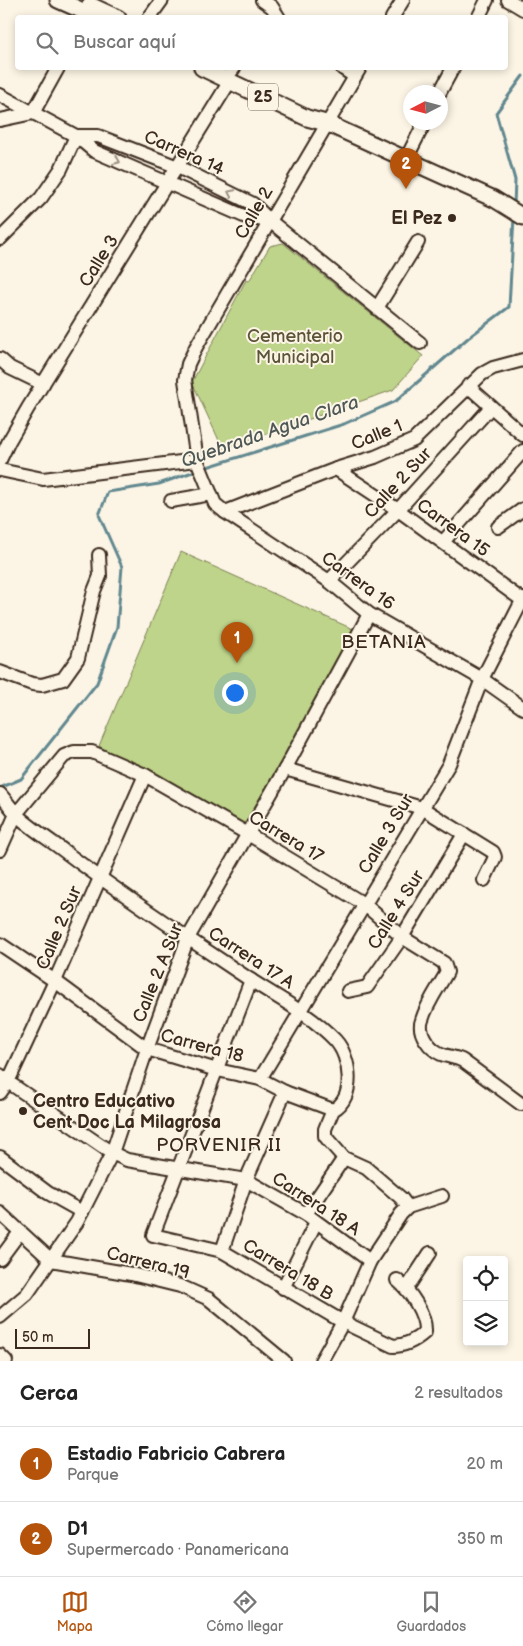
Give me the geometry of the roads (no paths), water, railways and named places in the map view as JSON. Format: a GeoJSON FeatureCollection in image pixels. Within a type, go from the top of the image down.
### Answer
{"type":"FeatureCollection","features":[{"type":"Feature","properties":{"kind":"main road"},"geometry":{"type":"LineString","coordinates":[[58,0],[108,15]]}},
{"type":"Feature","properties":{"kind":"main road","name":"25"},"geometry":{"type":"LineString","coordinates":[[216,70],[229,72],[307,118],[326,123],[494,199],[523,217]]}},
{"type":"Feature","properties":{"kind":"street"},"geometry":{"type":"LineString","coordinates":[[150,15],[162,0]]}},
{"type":"Feature","properties":{"kind":"street"},"geometry":{"type":"LineString","coordinates":[[394,15],[404,0]]}},
{"type":"Feature","properties":{"kind":"street"},"geometry":{"type":"LineString","coordinates":[[480,15],[487,0]]}},
{"type":"Feature","properties":{"kind":"street"},"geometry":{"type":"LineString","coordinates":[[508,0],[523,9]]}},
{"type":"Feature","properties":{"kind":"street"},"geometry":{"type":"LineString","coordinates":[[0,120],[33,113],[57,70]]}},
{"type":"Feature","properties":{"kind":"street"},"geometry":{"type":"LineString","coordinates":[[444,85],[452,70]]}},
{"type":"Feature","properties":{"kind":"street","name":"Calle 3"},"geometry":{"type":"LineString","coordinates":[[0,460],[9,441],[43,384],[178,167],[229,72]]}},
{"type":"Feature","properties":{"kind":"street","name":"Calle 2"},"geometry":{"type":"LineString","coordinates":[[185,380],[188,364],[196,347],[357,72]]}},
{"type":"Feature","properties":{"kind":"street","name":"Carrera 14"},"geometry":{"type":"LineString","coordinates":[[0,95],[76,136],[94,151],[246,217],[270,221]]}},
{"type":"Feature","properties":{"kind":"street"},"geometry":{"type":"LineString","coordinates":[[406,159],[420,130]]}},
{"type":"Feature","properties":{"kind":"street"},"geometry":{"type":"LineString","coordinates":[[0,240],[41,198],[61,170],[76,136]]}},
{"type":"Feature","properties":{"kind":"street","name":"Carrera 14"},"geometry":{"type":"LineString","coordinates":[[76,136],[98,136],[178,167],[253,204],[270,221],[420,343]]}},
{"type":"Feature","properties":{"kind":"street"},"geometry":{"type":"LineString","coordinates":[[378,308],[418,242]]}},
{"type":"Feature","properties":{"kind":"street"},"geometry":{"type":"LineString","coordinates":[[0,359],[10,368],[43,384]]}},
{"type":"Feature","properties":{"kind":"street","name":"Calle 1"},"geometry":{"type":"LineString","coordinates":[[225,512],[336,469],[376,457],[414,440],[482,374],[493,368],[523,360]]}},
{"type":"Feature","properties":{"kind":"street","name":"Carrera 16"},"geometry":{"type":"LineString","coordinates":[[185,380],[198,463],[215,504],[329,582],[369,614],[482,680],[523,708]]}},
{"type":"Feature","properties":{"kind":"street"},"geometry":{"type":"LineString","coordinates":[[468,386],[523,435]]}},
{"type":"Feature","properties":{"kind":"street","name":"Calle 2 Sur"},"geometry":{"type":"LineString","coordinates":[[329,582],[398,510],[490,407]]}},
{"type":"Feature","properties":{"kind":"street"},"geometry":{"type":"LineString","coordinates":[[442,542],[523,451]]}},
{"type":"Feature","properties":{"kind":"street"},"geometry":{"type":"LineString","coordinates":[[0,470],[43,478],[198,463]]}},
{"type":"Feature","properties":{"kind":"street","name":"Carrera 15"},"geometry":{"type":"LineString","coordinates":[[336,469],[398,510],[523,599]]}},
{"type":"Feature","properties":{"kind":"street"},"geometry":{"type":"LineString","coordinates":[[171,501],[209,489]]}},
{"type":"Feature","properties":{"kind":"street"},"geometry":{"type":"LineString","coordinates":[[498,527],[523,509]]}},
{"type":"Feature","properties":{"kind":"street"},"geometry":{"type":"LineString","coordinates":[[0,672],[32,684],[42,685],[63,679],[78,658],[94,591],[100,576],[98,554]]}},
{"type":"Feature","properties":{"kind":"street","name":"Calle 3 Sur"},"geometry":{"type":"LineString","coordinates":[[260,1079],[449,764],[482,680],[523,599]]}},
{"type":"Feature","properties":{"kind":"street","name":"Calle 2 A Sur"},"geometry":{"type":"LineString","coordinates":[[0,1317],[27,1294],[77,1222],[112,1153],[147,1049],[188,938],[285,769],[369,614]]}},
{"type":"Feature","properties":{"kind":"street","name":"Carrera 17"},"geometry":{"type":"LineString","coordinates":[[14,810],[64,756],[74,752],[92,752],[145,775],[248,834],[364,904],[402,937],[444,963],[447,972],[421,1020],[422,1034],[428,1043],[440,1054],[456,1057],[463,1061],[521,1104]]}},
{"type":"Feature","properties":{"kind":"street"},"geometry":{"type":"LineString","coordinates":[[285,769],[422,808],[493,852],[495,857],[484,880]]}},
{"type":"Feature","properties":{"kind":"street","name":"Calle 2 Sur"},"geometry":{"type":"LineString","coordinates":[[0,1093],[4,1078],[55,982],[145,775]]}},
{"type":"Feature","properties":{"kind":"street","name":"Carrera 17 A"},"geometry":{"type":"LineString","coordinates":[[0,794],[14,810],[99,878],[301,1012],[336,1041],[346,1056],[349,1071],[347,1092],[339,1107],[332,1110]]}},
{"type":"Feature","properties":{"kind":"street"},"geometry":{"type":"LineString","coordinates":[[0,850],[14,810]]}},
{"type":"Feature","properties":{"kind":"street","name":"Calle 4 Sur"},"geometry":{"type":"LineString","coordinates":[[348,991],[367,987],[402,937],[464,834]]}},
{"type":"Feature","properties":{"kind":"street","name":"Carrera 18"},"geometry":{"type":"LineString","coordinates":[[0,944],[147,1049],[216,1070],[260,1079],[285,1092],[332,1110]]}},
{"type":"Feature","properties":{"kind":"street"},"geometry":{"type":"LineString","coordinates":[[179,1168],[251,980]]}},
{"type":"Feature","properties":{"kind":"street","name":"Carrera 18 A"},"geometry":{"type":"LineString","coordinates":[[4,1078],[112,1153],[127,1160],[246,1180],[311,1218],[370,1261]]}},
{"type":"Feature","properties":{"kind":"street"},"geometry":{"type":"LineString","coordinates":[[222,1251],[246,1180],[285,1092]]}},
{"type":"Feature","properties":{"kind":"street"},"geometry":{"type":"LineString","coordinates":[[332,1110],[325,1129],[325,1136],[344,1158],[366,1168],[401,1198],[408,1207]]}},
{"type":"Feature","properties":{"kind":"street"},"geometry":{"type":"LineString","coordinates":[[0,1157],[48,1193],[82,1212]]}},
{"type":"Feature","properties":{"kind":"street"},"geometry":{"type":"LineString","coordinates":[[283,1288],[311,1218],[344,1158]]}},
{"type":"Feature","properties":{"kind":"street","name":"Carrera 18 B"},"geometry":{"type":"LineString","coordinates":[[179,1168],[153,1235],[222,1251],[343,1322],[393,1346],[401,1346],[418,1338],[425,1332],[425,1324],[413,1298],[402,1284],[430,1253]]}},
{"type":"Feature","properties":{"kind":"street"},"geometry":{"type":"LineString","coordinates":[[321,1361],[343,1322],[370,1261],[402,1214],[408,1207],[442,1196]]}},
{"type":"Feature","properties":{"kind":"street"},"geometry":{"type":"LineString","coordinates":[[0,1213],[51,1260]]}},
{"type":"Feature","properties":{"kind":"street"},"geometry":{"type":"LineString","coordinates":[[0,1259],[20,1232]]}},
{"type":"Feature","properties":{"kind":"street","name":"Carrera 19"},"geometry":{"type":"LineString","coordinates":[[51,1260],[131,1274],[180,1286],[209,1300],[284,1361]]}},
{"type":"Feature","properties":{"kind":"street"},"geometry":{"type":"LineString","coordinates":[[0,1355],[6,1361]]}},
{"type":"Feature","properties":{"kind":"waterway","name":"Quebrada Agua Clara"},"geometry":{"type":"LineString","coordinates":[[514,206],[515,180],[496,113],[523,76]]}},
{"type":"Feature","properties":{"kind":"waterway","name":"Quebrada Agua Clara"},"geometry":{"type":"LineString","coordinates":[[204,468],[344,424],[396,401],[468,338],[509,307],[514,217]]}},
{"type":"Feature","properties":{"kind":"waterway","name":"Quebrada Agua Clara"},"geometry":{"type":"LineString","coordinates":[[0,788],[21,779],[97,683],[117,627],[122,567],[99,515],[108,492],[159,484],[198,470]]}},
{"type":"Feature","properties":{"kind":"place","name":"D1"},"geometry":{"type":"Point","coordinates":[406,189]}},
{"type":"Feature","properties":{"kind":"place","name":"El Pez"},"geometry":{"type":"Point","coordinates":[452,218]}},
{"type":"Feature","properties":{"kind":"place","name":"Estadio Fabricio Cabrera"},"geometry":{"type":"Point","coordinates":[237,663]}},
{"type":"Feature","properties":{"kind":"place","name":"Centro Educativo Cent Doc La Milagrosa"},"geometry":{"type":"Point","coordinates":[23,1111]}},
{"type":"Feature","properties":{"kind":"district","name":"BETANIA"},"geometry":{"type":"Point","coordinates":[384,642]}},
{"type":"Feature","properties":{"kind":"district","name":"PORVENIR II"},"geometry":{"type":"Point","coordinates":[219,1145]}},
{"type":"Feature","properties":{"kind":"park label","name":"Cementerio Municipal"},"geometry":{"type":"Point","coordinates":[295,346]}}]}
